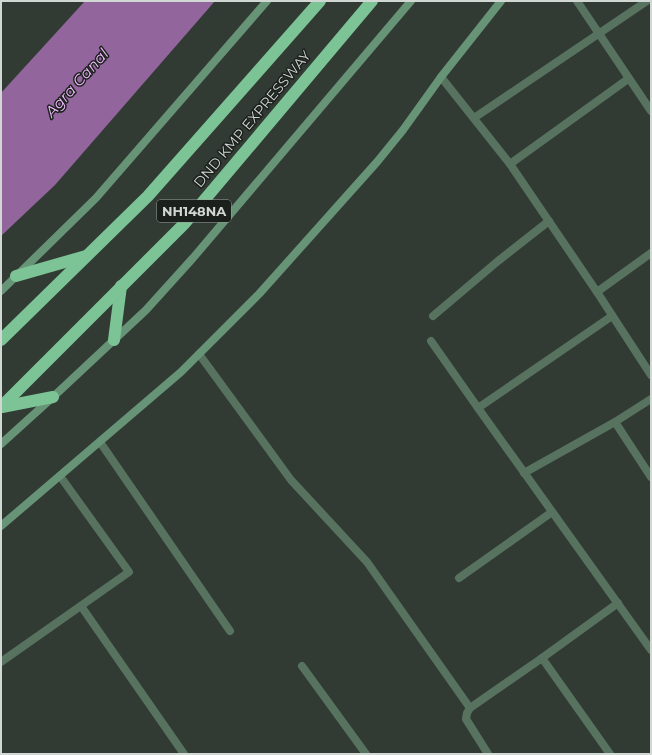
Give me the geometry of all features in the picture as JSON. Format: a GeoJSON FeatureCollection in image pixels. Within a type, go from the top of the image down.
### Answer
{"type":"FeatureCollection","features":[{"type":"Feature","properties":{"kind":"highway","name":"DND KMP EXPRESSWAY"},"geometry":{"type":"LineString","coordinates":[[1,340],[148,196],[320,1]]}},
{"type":"Feature","properties":{"kind":"highway","name":"DND KMP EXPRESSWAY"},"geometry":{"type":"LineString","coordinates":[[1,407],[120,286],[185,223],[372,1]]}},
{"type":"Feature","properties":{"kind":"highway"},"geometry":{"type":"LineString","coordinates":[[16,276],[88,255]]}},
{"type":"Feature","properties":{"kind":"highway"},"geometry":{"type":"LineString","coordinates":[[114,340],[120,286]]}},
{"type":"Feature","properties":{"kind":"highway"},"geometry":{"type":"LineString","coordinates":[[1,407],[53,397]]}},
{"type":"Feature","properties":{"kind":"street"},"geometry":{"type":"LineString","coordinates":[[1,291],[96,198],[267,1]]}},
{"type":"Feature","properties":{"kind":"street"},"geometry":{"type":"LineString","coordinates":[[1,444],[146,310],[193,258],[411,1]]}},
{"type":"Feature","properties":{"kind":"street"},"geometry":{"type":"LineString","coordinates":[[1,526],[181,372],[260,294],[377,162],[501,1]]}},
{"type":"Feature","properties":{"kind":"street"},"geometry":{"type":"LineString","coordinates":[[577,1],[628,79],[651,111]]}},
{"type":"Feature","properties":{"kind":"street"},"geometry":{"type":"LineString","coordinates":[[474,118],[647,1]]}},
{"type":"Feature","properties":{"kind":"street"},"geometry":{"type":"LineString","coordinates":[[441,77],[510,164],[597,292],[651,375]]}},
{"type":"Feature","properties":{"kind":"street"},"geometry":{"type":"LineString","coordinates":[[510,164],[628,79]]}},
{"type":"Feature","properties":{"kind":"street"},"geometry":{"type":"LineString","coordinates":[[433,316],[498,261],[549,221]]}},
{"type":"Feature","properties":{"kind":"street"},"geometry":{"type":"LineString","coordinates":[[597,292],[651,254]]}},
{"type":"Feature","properties":{"kind":"street"},"geometry":{"type":"LineString","coordinates":[[478,408],[612,316]]}},
{"type":"Feature","properties":{"kind":"street"},"geometry":{"type":"LineString","coordinates":[[431,340],[651,650]]}},
{"type":"Feature","properties":{"kind":"street"},"geometry":{"type":"LineString","coordinates":[[199,354],[290,480],[367,562],[470,708]]}},
{"type":"Feature","properties":{"kind":"street"},"geometry":{"type":"LineString","coordinates":[[524,473],[615,422],[651,399]]}},
{"type":"Feature","properties":{"kind":"street"},"geometry":{"type":"LineString","coordinates":[[615,422],[651,477]]}},
{"type":"Feature","properties":{"kind":"street"},"geometry":{"type":"LineString","coordinates":[[100,442],[230,631]]}},
{"type":"Feature","properties":{"kind":"street"},"geometry":{"type":"LineString","coordinates":[[1,662],[129,572],[60,476]]}},
{"type":"Feature","properties":{"kind":"street"},"geometry":{"type":"LineString","coordinates":[[459,578],[552,512]]}},
{"type":"Feature","properties":{"kind":"street"},"geometry":{"type":"LineString","coordinates":[[488,754],[466,719],[470,708],[618,603]]}},
{"type":"Feature","properties":{"kind":"street"},"geometry":{"type":"LineString","coordinates":[[81,606],[184,754]]}},
{"type":"Feature","properties":{"kind":"street"},"geometry":{"type":"LineString","coordinates":[[542,658],[610,754]]}},
{"type":"Feature","properties":{"kind":"street"},"geometry":{"type":"LineString","coordinates":[[302,666],[366,754]]}},
{"type":"Feature","properties":{"kind":"water","name":"Agra Canal"},"geometry":{"type":"Polygon","coordinates":[[[85,1],[215,1],[55,185],[1,236],[1,93],[85,1]]]}}]}
